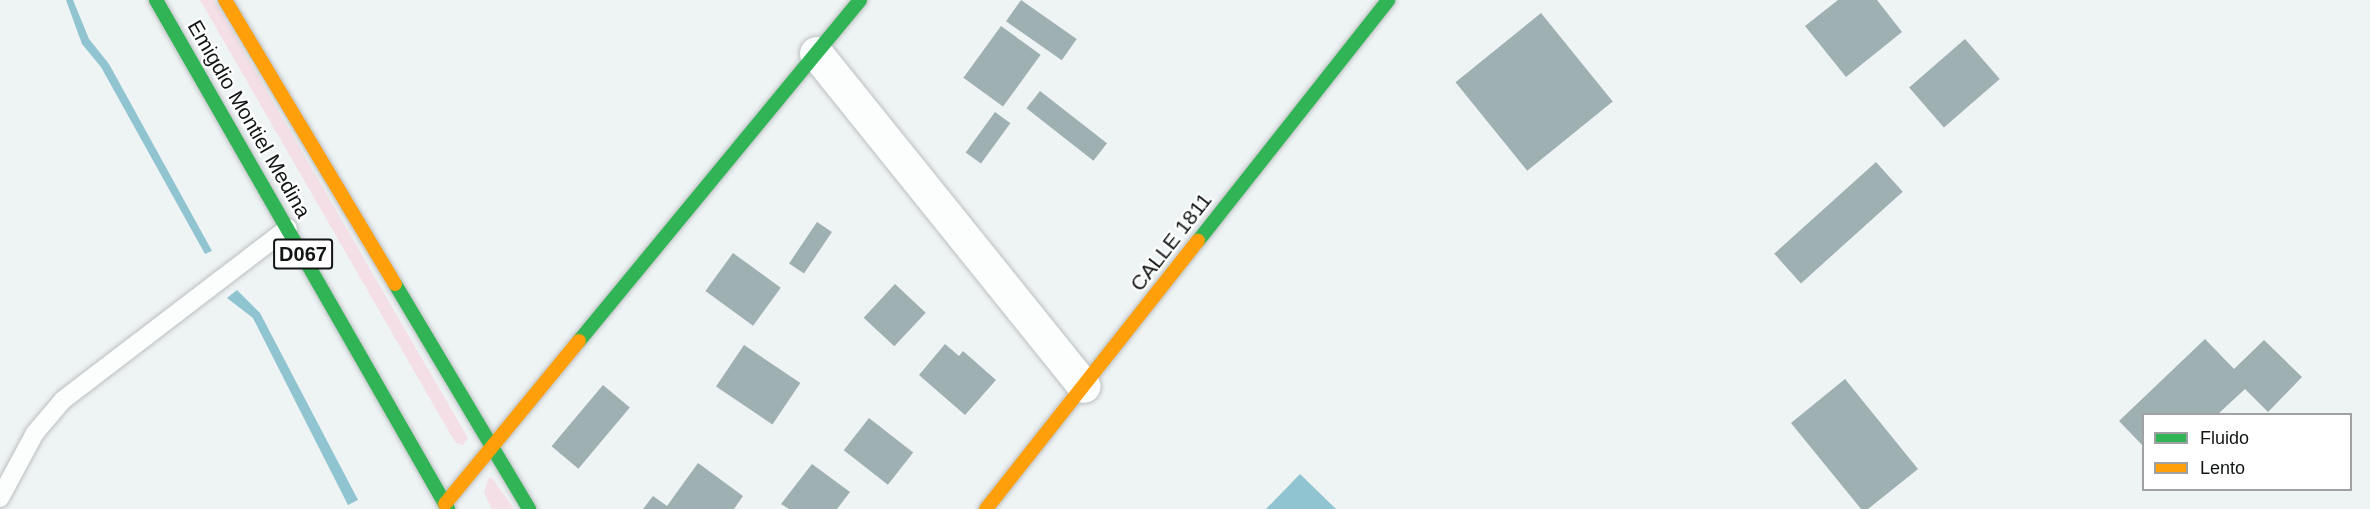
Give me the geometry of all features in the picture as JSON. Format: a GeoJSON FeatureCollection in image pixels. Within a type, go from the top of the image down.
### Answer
{"type":"FeatureCollection","features":[{"type":"Feature","properties":{"kind":"street","name":"Emigdio Montiel Medina"},"geometry":{"type":"LineString","coordinates":[[156,0],[447,506]]}},
{"type":"Feature","properties":{"kind":"street"},"geometry":{"type":"LineString","coordinates":[[225,0],[529,509]]}},
{"type":"Feature","properties":{"kind":"street"},"geometry":{"type":"LineString","coordinates":[[447,506],[492,447],[860,0]]}},
{"type":"Feature","properties":{"kind":"street","name":"CALLE 1811"},"geometry":{"type":"LineString","coordinates":[[986,509],[1388,0]]}},
{"type":"Feature","properties":{"kind":"street"},"geometry":{"type":"LineString","coordinates":[[816,53],[1084,386]]}},
{"type":"Feature","properties":{"kind":"lane"},"geometry":{"type":"LineString","coordinates":[[0,498],[35,433],[63,400],[288,228]]}},
{"type":"Feature","properties":{"kind":"shaded area"},"geometry":{"type":"Polygon","coordinates":[[[200,0],[214,0],[468,438],[463,445],[455,442],[200,0]]]}},
{"type":"Feature","properties":{"kind":"shaded area"},"geometry":{"type":"Polygon","coordinates":[[[489,478],[492,478],[514,509],[492,509],[484,493],[489,478]]]}},
{"type":"Feature","properties":{"kind":"water"},"geometry":{"type":"Polygon","coordinates":[[[66,0],[73,0],[89,39],[109,64],[212,251],[205,254],[101,67],[82,44],[66,0]]]}},
{"type":"Feature","properties":{"kind":"water"},"geometry":{"type":"Polygon","coordinates":[[[237,290],[260,313],[358,500],[348,505],[253,318],[227,298],[237,290]]]}},
{"type":"Feature","properties":{"kind":"water"},"geometry":{"type":"Polygon","coordinates":[[[1300,474],[1336,509],[1266,509],[1300,474]]]}},
{"type":"Feature","properties":{"kind":"building"},"geometry":{"type":"Polygon","coordinates":[[[1021,0],[1077,39],[1062,60],[1006,21],[1021,0]]]}},
{"type":"Feature","properties":{"kind":"building"},"geometry":{"type":"Polygon","coordinates":[[[1838,0],[1877,0],[1902,32],[1846,77],[1805,26],[1838,0]]]}},
{"type":"Feature","properties":{"kind":"building"},"geometry":{"type":"Polygon","coordinates":[[[1541,13],[1613,102],[1527,171],[1456,82],[1541,13]]]}},
{"type":"Feature","properties":{"kind":"building"},"geometry":{"type":"Polygon","coordinates":[[[1001,26],[1041,55],[1003,107],[963,78],[1001,26]]]}},
{"type":"Feature","properties":{"kind":"building"},"geometry":{"type":"Polygon","coordinates":[[[1965,39],[2000,79],[1944,128],[1909,88],[1965,39]]]}},
{"type":"Feature","properties":{"kind":"building"},"geometry":{"type":"Polygon","coordinates":[[[1040,91],[1107,143],[1093,161],[1026,108],[1040,91]]]}},
{"type":"Feature","properties":{"kind":"building"},"geometry":{"type":"Polygon","coordinates":[[[995,112],[1010,123],[981,164],[966,152],[995,112]]]}},
{"type":"Feature","properties":{"kind":"building"},"geometry":{"type":"Polygon","coordinates":[[[1876,162],[1903,192],[1801,283],[1774,254],[1876,162]]]}},
{"type":"Feature","properties":{"kind":"building"},"geometry":{"type":"Polygon","coordinates":[[[817,222],[832,232],[804,274],[789,263],[817,222]]]}},
{"type":"Feature","properties":{"kind":"building"},"geometry":{"type":"Polygon","coordinates":[[[733,253],[781,288],[753,326],[705,291],[733,253]]]}},
{"type":"Feature","properties":{"kind":"building"},"geometry":{"type":"Polygon","coordinates":[[[895,284],[926,313],[894,346],[864,318],[895,284]]]}},
{"type":"Feature","properties":{"kind":"building"},"geometry":{"type":"Polygon","coordinates":[[[2205,339],[2234,369],[2264,340],[2302,377],[2268,412],[2245,389],[2219,413],[2142,413],[2142,445],[2119,421],[2205,339]]]}},
{"type":"Feature","properties":{"kind":"building"},"geometry":{"type":"Polygon","coordinates":[[[945,344],[959,356],[963,351],[996,380],[965,415],[919,375],[945,344]]]}},
{"type":"Feature","properties":{"kind":"building"},"geometry":{"type":"Polygon","coordinates":[[[744,345],[800,383],[772,424],[716,386],[744,345]]]}},
{"type":"Feature","properties":{"kind":"building"},"geometry":{"type":"Polygon","coordinates":[[[1845,379],[1918,469],[1868,509],[1861,509],[1791,423],[1845,379]]]}},
{"type":"Feature","properties":{"kind":"building"},"geometry":{"type":"Polygon","coordinates":[[[603,385],[630,407],[578,469],[552,446],[603,385]]]}},
{"type":"Feature","properties":{"kind":"building"},"geometry":{"type":"Polygon","coordinates":[[[869,418],[913,452],[888,485],[844,450],[869,418]]]}},
{"type":"Feature","properties":{"kind":"building"},"geometry":{"type":"Polygon","coordinates":[[[698,463],[743,496],[734,509],[643,509],[653,496],[667,506],[698,463]]]}},
{"type":"Feature","properties":{"kind":"building"},"geometry":{"type":"Polygon","coordinates":[[[812,464],[850,492],[837,509],[789,509],[781,504],[812,464]]]}},
{"type":"Feature","properties":{"kind":"traffic: fast"},"geometry":{"type":"LineString","coordinates":[[156,0],[448,509]]}},
{"type":"Feature","properties":{"kind":"traffic: fast"},"geometry":{"type":"LineString","coordinates":[[579,341],[860,0]]}},
{"type":"Feature","properties":{"kind":"traffic: fast"},"geometry":{"type":"LineString","coordinates":[[1198,241],[1388,0]]}},
{"type":"Feature","properties":{"kind":"traffic: fast"},"geometry":{"type":"LineString","coordinates":[[395,284],[529,509]]}},
{"type":"Feature","properties":{"kind":"traffic: slow"},"geometry":{"type":"LineString","coordinates":[[225,0],[395,284]]}},
{"type":"Feature","properties":{"kind":"traffic: slow"},"geometry":{"type":"LineString","coordinates":[[986,509],[1198,241]]}},
{"type":"Feature","properties":{"kind":"traffic: slow"},"geometry":{"type":"LineString","coordinates":[[445,504],[579,341]]}}]}
